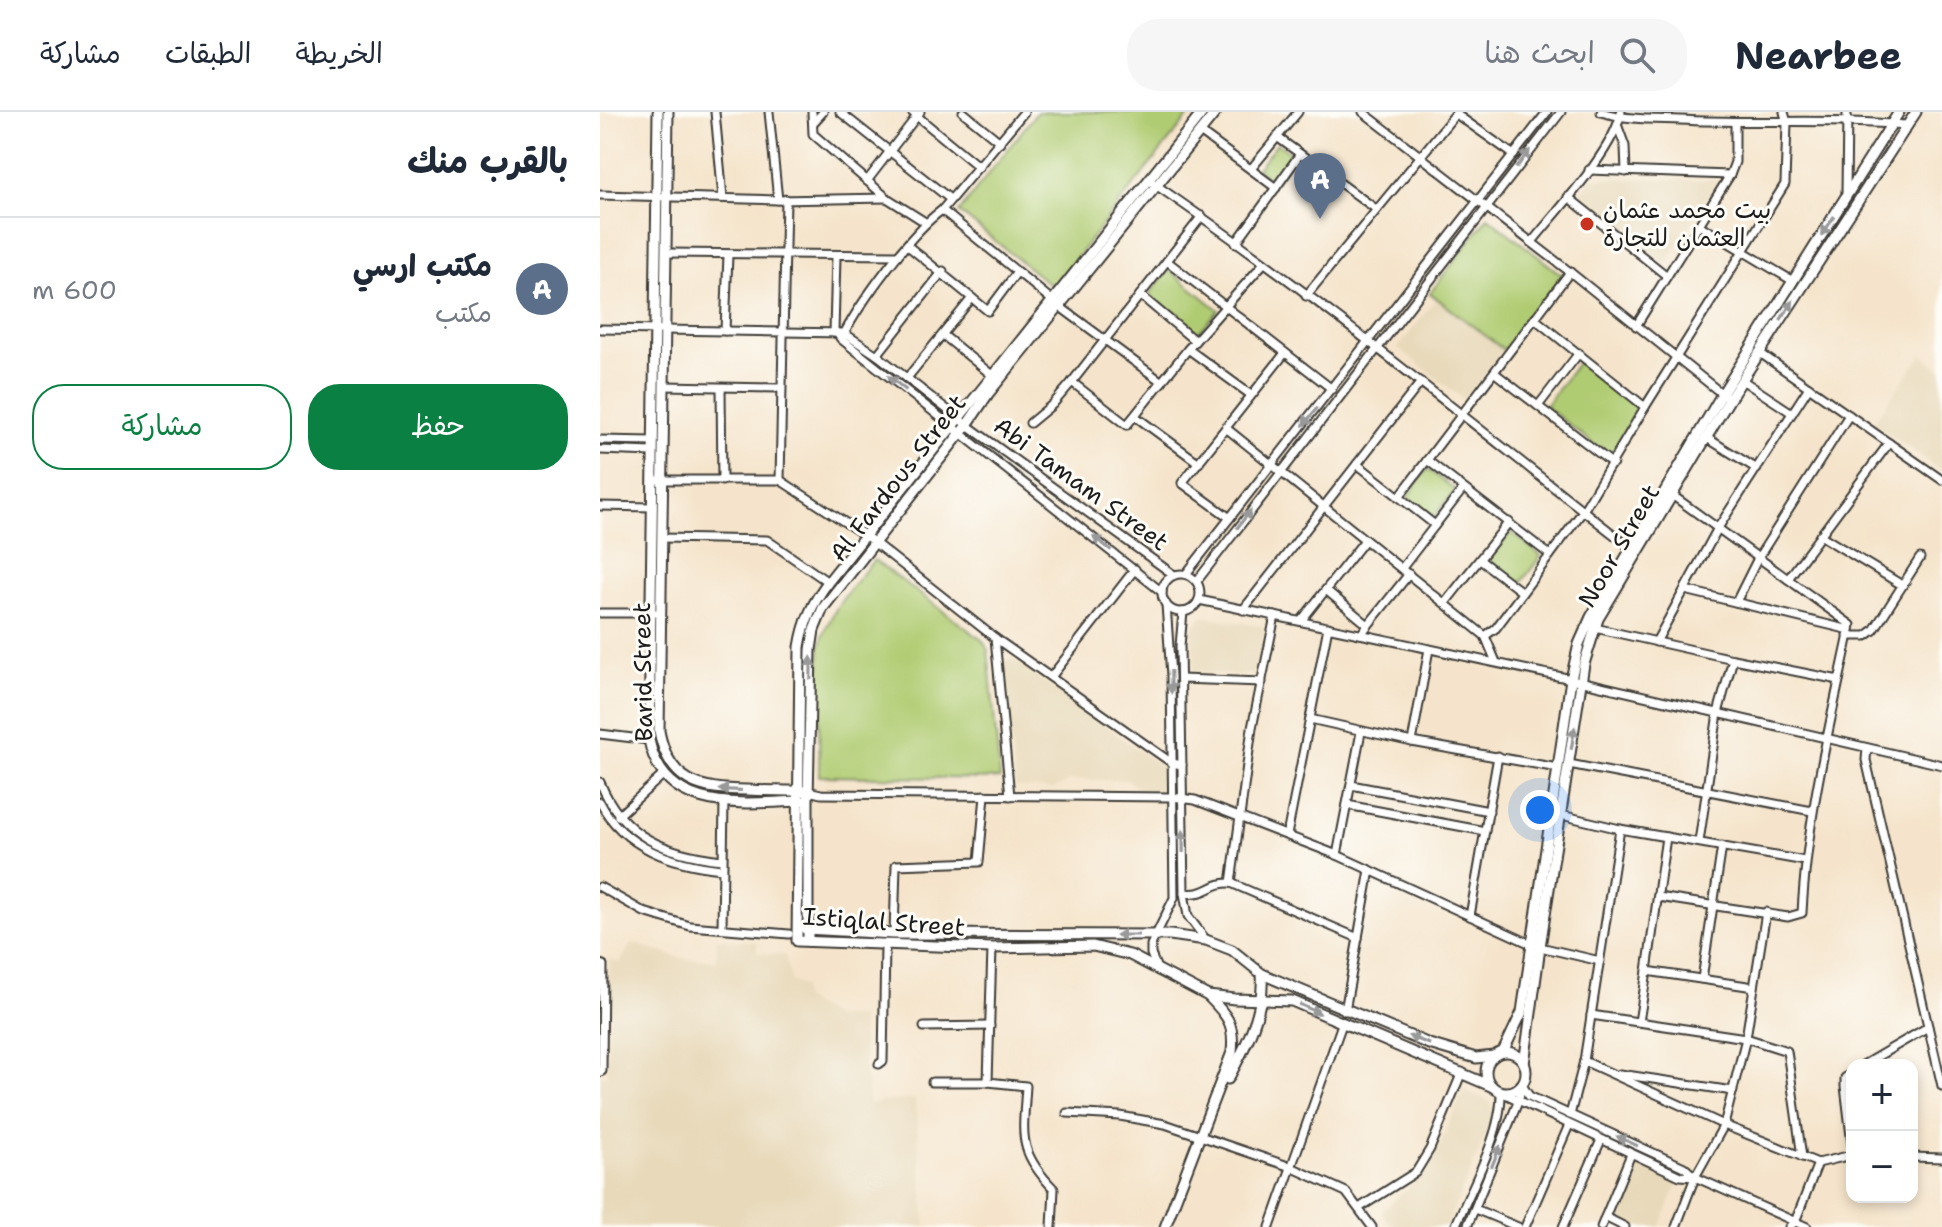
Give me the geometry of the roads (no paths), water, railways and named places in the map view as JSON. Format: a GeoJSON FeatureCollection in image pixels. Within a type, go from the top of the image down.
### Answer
{"type":"FeatureCollection","features":[{"type":"Feature","properties":{"kind":"main road","name":"Barid Street"},"geometry":{"type":"LineString","coordinates":[[658,112],[666,253],[654,446],[662,538],[651,753],[663,775],[693,796],[724,801],[803,796]]}},
{"type":"Feature","properties":{"kind":"main road","name":"Barid Street"},"geometry":{"type":"LineString","coordinates":[[656,613],[653,507],[658,479],[664,386],[660,329],[662,197],[668,112]]}},
{"type":"Feature","properties":{"kind":"main road","name":"Al Fardous Street"},"geometry":{"type":"LineString","coordinates":[[794,935],[814,630],[823,608],[875,543],[993,376],[1152,182],[1203,112]]}},
{"type":"Feature","properties":{"kind":"main road","name":"Al Fardous Street"},"geometry":{"type":"LineString","coordinates":[[1152,182],[1216,112]]}},
{"type":"Feature","properties":{"kind":"main road","name":"Noor Street"},"geometry":{"type":"LineString","coordinates":[[1524,1064],[1558,768],[1579,644],[1631,548],[1899,112]]}},
{"type":"Feature","properties":{"kind":"main road","name":"Noor Street"},"geometry":{"type":"LineString","coordinates":[[1498,1054],[1522,1012],[1561,815],[1584,664],[1598,619],[1707,438],[1725,397],[1742,380],[1760,353],[1913,113]]}},
{"type":"Feature","properties":{"kind":"main road","name":"Al Fardous Street"},"geometry":{"type":"LineString","coordinates":[[808,941],[800,647],[803,626],[828,582],[988,394],[1055,303]]}},
{"type":"Feature","properties":{"kind":"main road","name":"Barid Street"},"geometry":{"type":"LineString","coordinates":[[652,734],[666,759],[692,783],[726,790],[803,796]]}},
{"type":"Feature","properties":{"kind":"main road","name":"Istiqlal Street"},"geometry":{"type":"LineString","coordinates":[[794,935],[808,928],[894,934],[1156,935],[1206,940],[1232,950],[1262,974],[1345,1011],[1455,1053],[1476,1058],[1498,1054]]}},
{"type":"Feature","properties":{"kind":"main road","name":"Istiqlal Street"},"geometry":{"type":"LineString","coordinates":[[794,935],[808,941],[885,946],[1093,946],[1130,955],[1208,996],[1292,1001],[1491,1086]]}},
{"type":"Feature","properties":{"kind":"main road"},"geometry":{"type":"LineString","coordinates":[[1210,1110],[1249,1037],[1263,987],[1262,974]]}},
{"type":"Feature","properties":{"kind":"main road"},"geometry":{"type":"LineString","coordinates":[[1165,1227],[1232,1052],[1234,1032],[1225,1012],[1208,996]]}},
{"type":"Feature","properties":{"kind":"main road"},"geometry":{"type":"LineString","coordinates":[[1498,1054],[1516,1055],[1524,1064],[1526,1075],[1522,1085],[1513,1091],[1501,1092],[1491,1086],[1485,1073],[1486,1067],[1498,1054]]}},
{"type":"Feature","properties":{"kind":"street"},"geometry":{"type":"LineString","coordinates":[[715,112],[723,198]]}},
{"type":"Feature","properties":{"kind":"street"},"geometry":{"type":"LineString","coordinates":[[769,112],[782,200],[786,255],[781,332],[780,480]]}},
{"type":"Feature","properties":{"kind":"street"},"geometry":{"type":"LineString","coordinates":[[812,112],[813,134],[887,198],[925,222]]}},
{"type":"Feature","properties":{"kind":"street"},"geometry":{"type":"LineString","coordinates":[[813,123],[823,112]]}},
{"type":"Feature","properties":{"kind":"street"},"geometry":{"type":"LineString","coordinates":[[840,112],[950,199]]}},
{"type":"Feature","properties":{"kind":"street"},"geometry":{"type":"LineString","coordinates":[[963,112],[1000,142]]}},
{"type":"Feature","properties":{"kind":"street"},"geometry":{"type":"LineString","coordinates":[[839,334],[925,222],[942,210],[1022,115],[1012,112]]}},
{"type":"Feature","properties":{"kind":"street"},"geometry":{"type":"LineString","coordinates":[[1251,169],[1298,112]]}},
{"type":"Feature","properties":{"kind":"street"},"geometry":{"type":"LineString","coordinates":[[1363,112],[1725,397]]}},
{"type":"Feature","properties":{"kind":"street"},"geometry":{"type":"LineString","coordinates":[[1197,581],[1372,346],[1483,204],[1561,112]]}},
{"type":"Feature","properties":{"kind":"street"},"geometry":{"type":"LineString","coordinates":[[1602,112],[1723,122],[1787,123],[1848,117],[1906,125]]}},
{"type":"Feature","properties":{"kind":"street"},"geometry":{"type":"LineString","coordinates":[[1723,122],[1724,112]]}},
{"type":"Feature","properties":{"kind":"street"},"geometry":{"type":"LineString","coordinates":[[1485,636],[1496,628],[1583,511],[1785,184],[1787,123],[1784,112]]}},
{"type":"Feature","properties":{"kind":"street"},"geometry":{"type":"LineString","coordinates":[[867,181],[917,113],[979,167]]}},
{"type":"Feature","properties":{"kind":"street"},"geometry":{"type":"LineString","coordinates":[[1306,296],[1457,113],[1514,155]]}},
{"type":"Feature","properties":{"kind":"street"},"geometry":{"type":"LineString","coordinates":[[1483,204],[1542,114]]}},
{"type":"Feature","properties":{"kind":"street"},"geometry":{"type":"LineString","coordinates":[[1532,242],[1589,170],[1618,127],[1620,115]]}},
{"type":"Feature","properties":{"kind":"street"},"geometry":{"type":"LineString","coordinates":[[1846,197],[1848,117]]}},
{"type":"Feature","properties":{"kind":"street"},"geometry":{"type":"LineString","coordinates":[[1636,326],[1730,175],[1735,162],[1735,122]]}},
{"type":"Feature","properties":{"kind":"street"},"geometry":{"type":"LineString","coordinates":[[1618,127],[1625,146],[1626,172]]}},
{"type":"Feature","properties":{"kind":"street"},"geometry":{"type":"LineString","coordinates":[[1200,132],[1276,188]]}},
{"type":"Feature","properties":{"kind":"street"},"geometry":{"type":"LineString","coordinates":[[1277,137],[1376,209]]}},
{"type":"Feature","properties":{"kind":"street"},"geometry":{"type":"LineString","coordinates":[[1236,243],[1300,154]]}},
{"type":"Feature","properties":{"kind":"street"},"geometry":{"type":"LineString","coordinates":[[1589,170],[1730,175]]}},
{"type":"Feature","properties":{"kind":"street"},"geometry":{"type":"LineString","coordinates":[[1152,182],[1202,216],[1421,382],[1631,548]]}},
{"type":"Feature","properties":{"kind":"street"},"geometry":{"type":"LineString","coordinates":[[600,195],[782,200],[887,198]]}},
{"type":"Feature","properties":{"kind":"street"},"geometry":{"type":"LineString","coordinates":[[1568,197],[1667,276]]}},
{"type":"Feature","properties":{"kind":"street"},"geometry":{"type":"LineString","coordinates":[[942,210],[1055,303],[1162,382]]}},
{"type":"Feature","properties":{"kind":"street"},"geometry":{"type":"LineString","coordinates":[[1030,423],[1053,404],[1072,382],[1202,216]]}},
{"type":"Feature","properties":{"kind":"street"},"geometry":{"type":"LineString","coordinates":[[1699,225],[1793,281]]}},
{"type":"Feature","properties":{"kind":"street"},"geometry":{"type":"LineString","coordinates":[[908,246],[943,271],[988,311],[1017,272]]}},
{"type":"Feature","properties":{"kind":"street"},"geometry":{"type":"LineString","coordinates":[[666,253],[898,255]]}},
{"type":"Feature","properties":{"kind":"street"},"geometry":{"type":"LineString","coordinates":[[725,331],[728,255]]}},
{"type":"Feature","properties":{"kind":"street"},"geometry":{"type":"LineString","coordinates":[[836,256],[839,334]]}},
{"type":"Feature","properties":{"kind":"street"},"geometry":{"type":"LineString","coordinates":[[1167,261],[1332,389]]}},
{"type":"Feature","properties":{"kind":"street"},"geometry":{"type":"LineString","coordinates":[[1072,382],[1127,425],[1188,349],[1263,264]]}},
{"type":"Feature","properties":{"kind":"street"},"geometry":{"type":"LineString","coordinates":[[877,355],[943,271]]}},
{"type":"Feature","properties":{"kind":"street"},"geometry":{"type":"LineString","coordinates":[[1399,497],[1570,272]]}},
{"type":"Feature","properties":{"kind":"street"},"geometry":{"type":"LineString","coordinates":[[1140,295],[1195,341]]}},
{"type":"Feature","properties":{"kind":"street"},"geometry":{"type":"LineString","coordinates":[[907,378],[972,298]]}},
{"type":"Feature","properties":{"kind":"street"},"geometry":{"type":"LineString","coordinates":[[1535,319],[1645,407]]}},
{"type":"Feature","properties":{"kind":"street"},"geometry":{"type":"LineString","coordinates":[[600,329],[839,334]]}},
{"type":"Feature","properties":{"kind":"street","name":"Abi Tamam Street"},"geometry":{"type":"LineString","coordinates":[[839,334],[877,355],[960,426],[1174,575]]}},
{"type":"Feature","properties":{"kind":"street","name":"Abi Tamam Street"},"geometry":{"type":"LineString","coordinates":[[839,334],[960,426],[1162,592]]}},
{"type":"Feature","properties":{"kind":"street"},"geometry":{"type":"LineString","coordinates":[[943,335],[993,376]]}},
{"type":"Feature","properties":{"kind":"street"},"geometry":{"type":"LineString","coordinates":[[1186,574],[1332,389],[1372,346]]}},
{"type":"Feature","properties":{"kind":"street"},"geometry":{"type":"LineString","coordinates":[[1188,349],[1251,395]]}},
{"type":"Feature","properties":{"kind":"street"},"geometry":{"type":"LineString","coordinates":[[1230,518],[1182,483],[1285,353]]}},
{"type":"Feature","properties":{"kind":"street"},"geometry":{"type":"LineString","coordinates":[[1538,406],[1579,353]]}},
{"type":"Feature","properties":{"kind":"street"},"geometry":{"type":"LineString","coordinates":[[1760,353],[1942,480]]}},
{"type":"Feature","properties":{"kind":"street"},"geometry":{"type":"LineString","coordinates":[[1495,373],[1613,464]]}},
{"type":"Feature","properties":{"kind":"street"},"geometry":{"type":"LineString","coordinates":[[1742,380],[1792,413]]}},
{"type":"Feature","properties":{"kind":"street"},"geometry":{"type":"LineString","coordinates":[[1243,610],[1421,382]]}},
{"type":"Feature","properties":{"kind":"street"},"geometry":{"type":"LineString","coordinates":[[664,386],[780,388]]}},
{"type":"Feature","properties":{"kind":"street"},"geometry":{"type":"LineString","coordinates":[[1656,642],[1718,528],[1809,387]]}},
{"type":"Feature","properties":{"kind":"street"},"geometry":{"type":"LineString","coordinates":[[721,388],[722,481]]}},
{"type":"Feature","properties":{"kind":"street"},"geometry":{"type":"LineString","coordinates":[[1736,602],[1758,558],[1849,415]]}},
{"type":"Feature","properties":{"kind":"street"},"geometry":{"type":"LineString","coordinates":[[1135,416],[1199,463]]}},
{"type":"Feature","properties":{"kind":"street"},"geometry":{"type":"LineString","coordinates":[[1226,428],[1485,636],[1496,662]]}},
{"type":"Feature","properties":{"kind":"street"},"geometry":{"type":"LineString","coordinates":[[1707,438],[1757,469]]}},
{"type":"Feature","properties":{"kind":"street"},"geometry":{"type":"LineString","coordinates":[[600,440],[654,446]]}},
{"type":"Feature","properties":{"kind":"street"},"geometry":{"type":"LineString","coordinates":[[1788,579],[1889,443]]}},
{"type":"Feature","properties":{"kind":"street"},"geometry":{"type":"LineString","coordinates":[[600,450],[654,446]]}},
{"type":"Feature","properties":{"kind":"street"},"geometry":{"type":"LineString","coordinates":[[1427,460],[1550,555]]}},
{"type":"Feature","properties":{"kind":"street"},"geometry":{"type":"LineString","coordinates":[[1357,464],[1435,525]]}},
{"type":"Feature","properties":{"kind":"street"},"geometry":{"type":"LineString","coordinates":[[658,479],[780,480],[866,536],[995,638],[1172,763],[1182,765]]}},
{"type":"Feature","properties":{"kind":"street"},"geometry":{"type":"LineString","coordinates":[[1361,634],[1463,489]]}},
{"type":"Feature","properties":{"kind":"street"},"geometry":{"type":"LineString","coordinates":[[1658,897],[1788,917],[1802,913],[1812,811],[1851,625],[1672,495]]}},
{"type":"Feature","properties":{"kind":"street"},"geometry":{"type":"LineString","coordinates":[[600,506],[653,507]]}},
{"type":"Feature","properties":{"kind":"street"},"geometry":{"type":"LineString","coordinates":[[1445,603],[1509,522]]}},
{"type":"Feature","properties":{"kind":"street"},"geometry":{"type":"LineString","coordinates":[[1820,535],[1902,585]]}},
{"type":"Feature","properties":{"kind":"street"},"geometry":{"type":"LineString","coordinates":[[662,538],[767,540],[828,582]]}},
{"type":"Feature","properties":{"kind":"street"},"geometry":{"type":"LineString","coordinates":[[1301,621],[1365,540]]}},
{"type":"Feature","properties":{"kind":"street"},"geometry":{"type":"LineString","coordinates":[[1685,590],[1866,636],[1874,630],[1920,558]]}},
{"type":"Feature","properties":{"kind":"street"},"geometry":{"type":"LineString","coordinates":[[1480,560],[1522,592]]}},
{"type":"Feature","properties":{"kind":"street"},"geometry":{"type":"LineString","coordinates":[[1051,677],[1135,569]]}},
{"type":"Feature","properties":{"kind":"street"},"geometry":{"type":"LineString","coordinates":[[1158,971],[1151,945],[1174,898],[1171,676],[1166,604],[1162,592],[1164,584],[1174,575],[1186,574],[1197,581],[1199,600],[1195,606],[1183,612],[1166,604]]}},
{"type":"Feature","properties":{"kind":"street"},"geometry":{"type":"LineString","coordinates":[[1326,590],[1368,625]]}},
{"type":"Feature","properties":{"kind":"street"},"geometry":{"type":"LineString","coordinates":[[1199,600],[1496,662],[1942,765]]}},
{"type":"Feature","properties":{"kind":"street"},"geometry":{"type":"LineString","coordinates":[[1183,612],[1184,893],[1188,916],[1206,940]]}},
{"type":"Feature","properties":{"kind":"street"},"geometry":{"type":"LineString","coordinates":[[600,613],[656,613]]}},
{"type":"Feature","properties":{"kind":"street"},"geometry":{"type":"LineString","coordinates":[[1231,883],[1238,816],[1275,616]]}},
{"type":"Feature","properties":{"kind":"street"},"geometry":{"type":"LineString","coordinates":[[1287,835],[1328,627]]}},
{"type":"Feature","properties":{"kind":"street"},"geometry":{"type":"LineString","coordinates":[[1595,628],[1839,680]]}},
{"type":"Feature","properties":{"kind":"street"},"geometry":{"type":"LineString","coordinates":[[995,638],[1010,796]]}},
{"type":"Feature","properties":{"kind":"street"},"geometry":{"type":"LineString","coordinates":[[1412,742],[1429,649]]}},
{"type":"Feature","properties":{"kind":"street"},"geometry":{"type":"LineString","coordinates":[[1699,842],[1718,713],[1733,659]]}},
{"type":"Feature","properties":{"kind":"street"},"geometry":{"type":"LineString","coordinates":[[1181,679],[1262,682]]}},
{"type":"Feature","properties":{"kind":"street"},"geometry":{"type":"LineString","coordinates":[[1310,719],[1361,732],[1558,768]]}},
{"type":"Feature","properties":{"kind":"street"},"geometry":{"type":"LineString","coordinates":[[1337,855],[1361,732]]}},
{"type":"Feature","properties":{"kind":"street"},"geometry":{"type":"LineString","coordinates":[[600,734],[652,734]]}},
{"type":"Feature","properties":{"kind":"street"},"geometry":{"type":"LineString","coordinates":[[1867,748],[1866,760],[1942,1086]]}},
{"type":"Feature","properties":{"kind":"street"},"geometry":{"type":"LineString","coordinates":[[1470,916],[1498,756]]}},
{"type":"Feature","properties":{"kind":"street"},"geometry":{"type":"LineString","coordinates":[[1569,764],[1812,811]]}},
{"type":"Feature","properties":{"kind":"street"},"geometry":{"type":"LineString","coordinates":[[618,816],[663,775]]}},
{"type":"Feature","properties":{"kind":"street"},"geometry":{"type":"LineString","coordinates":[[600,782],[618,816],[637,833],[670,850],[722,865]]}},
{"type":"Feature","properties":{"kind":"street"},"geometry":{"type":"LineString","coordinates":[[1351,785],[1489,811]]}},
{"type":"Feature","properties":{"kind":"street"},"geometry":{"type":"LineString","coordinates":[[894,934],[896,865],[979,862],[985,795]]}},
{"type":"Feature","properties":{"kind":"street","name":"Barid Street"},"geometry":{"type":"LineString","coordinates":[[803,796],[1182,797],[1337,855],[1536,946],[1600,961]]}},
{"type":"Feature","properties":{"kind":"street"},"geometry":{"type":"LineString","coordinates":[[722,928],[724,801]]}},
{"type":"Feature","properties":{"kind":"street"},"geometry":{"type":"LineString","coordinates":[[600,802],[607,816],[624,835],[645,848],[679,863],[722,865]]}},
{"type":"Feature","properties":{"kind":"street"},"geometry":{"type":"LineString","coordinates":[[1347,805],[1485,831]]}},
{"type":"Feature","properties":{"kind":"street"},"geometry":{"type":"LineString","coordinates":[[1561,815],[1620,829],[1805,861]]}},
{"type":"Feature","properties":{"kind":"street"},"geometry":{"type":"LineString","coordinates":[[1570,1115],[1584,1061],[1620,829]]}},
{"type":"Feature","properties":{"kind":"street"},"geometry":{"type":"LineString","coordinates":[[1639,1022],[1666,837]]}},
{"type":"Feature","properties":{"kind":"street"},"geometry":{"type":"LineString","coordinates":[[1702,979],[1722,846]]}},
{"type":"Feature","properties":{"kind":"street"},"geometry":{"type":"LineString","coordinates":[[1345,1011],[1370,870]]}},
{"type":"Feature","properties":{"kind":"street"},"geometry":{"type":"LineString","coordinates":[[1184,893],[1200,895],[1220,883],[1231,883],[1358,938]]}},
{"type":"Feature","properties":{"kind":"street"},"geometry":{"type":"LineString","coordinates":[[600,887],[622,901],[666,920],[690,926],[794,935]]}},
{"type":"Feature","properties":{"kind":"street"},"geometry":{"type":"LineString","coordinates":[[1676,1227],[1695,1177],[1724,1125],[1746,1038],[1766,912]]}},
{"type":"Feature","properties":{"kind":"street"},"geometry":{"type":"LineString","coordinates":[[879,1064],[883,1061],[885,1042],[885,946]]}},
{"type":"Feature","properties":{"kind":"street"},"geometry":{"type":"LineString","coordinates":[[988,1082],[992,948]]}},
{"type":"Feature","properties":{"kind":"street"},"geometry":{"type":"LineString","coordinates":[[600,964],[603,965],[600,1072]]}},
{"type":"Feature","properties":{"kind":"street"},"geometry":{"type":"LineString","coordinates":[[1647,971],[1754,987]]}},
{"type":"Feature","properties":{"kind":"street"},"geometry":{"type":"LineString","coordinates":[[1591,1015],[1746,1038],[1787,1051],[1802,1157]]}},
{"type":"Feature","properties":{"kind":"street"},"geometry":{"type":"LineString","coordinates":[[1270,1227],[1342,1024]]}},
{"type":"Feature","properties":{"kind":"street"},"geometry":{"type":"LineString","coordinates":[[924,1027],[990,1026]]}},
{"type":"Feature","properties":{"kind":"street"},"geometry":{"type":"LineString","coordinates":[[1873,1059],[1928,1027]]}},
{"type":"Feature","properties":{"kind":"street"},"geometry":{"type":"LineString","coordinates":[[1584,1061],[1724,1125],[1818,1163],[1846,1156]]}},
{"type":"Feature","properties":{"kind":"street"},"geometry":{"type":"LineString","coordinates":[[1359,1208],[1416,1172],[1430,1149],[1462,1072]]}},
{"type":"Feature","properties":{"kind":"street"},"geometry":{"type":"LineString","coordinates":[[1608,1072],[1733,1091]]}},
{"type":"Feature","properties":{"kind":"street"},"geometry":{"type":"LineString","coordinates":[[932,1082],[1026,1086],[1023,1140],[1036,1171],[1054,1189],[1052,1227]]}},
{"type":"Feature","properties":{"kind":"street"},"geometry":{"type":"LineString","coordinates":[[1522,1085],[1529,1096],[1684,1167],[1695,1177],[1792,1224],[1807,1227]]}},
{"type":"Feature","properties":{"kind":"street"},"geometry":{"type":"LineString","coordinates":[[1467,1227],[1518,1102],[1522,1085]]}},
{"type":"Feature","properties":{"kind":"street"},"geometry":{"type":"LineString","coordinates":[[1501,1092],[1680,1176],[1695,1177]]}},
{"type":"Feature","properties":{"kind":"street"},"geometry":{"type":"LineString","coordinates":[[1455,1227],[1495,1131],[1502,1105],[1501,1092]]}},
{"type":"Feature","properties":{"kind":"street"},"geometry":{"type":"LineString","coordinates":[[1067,1113],[1120,1116],[1165,1124],[1291,1167],[1346,1192],[1372,1227]]}},
{"type":"Feature","properties":{"kind":"street"},"geometry":{"type":"LineString","coordinates":[[1525,1227],[1569,1125]]}},
{"type":"Feature","properties":{"kind":"street"},"geometry":{"type":"LineString","coordinates":[[1563,1227],[1601,1140]]}},
{"type":"Feature","properties":{"kind":"street"},"geometry":{"type":"LineString","coordinates":[[1601,1227],[1631,1154]]}},
{"type":"Feature","properties":{"kind":"street"},"geometry":{"type":"LineString","coordinates":[[1918,1157],[1942,1158]]}},
{"type":"Feature","properties":{"kind":"street"},"geometry":{"type":"LineString","coordinates":[[1792,1224],[1818,1163]]}},
{"type":"Feature","properties":{"kind":"street"},"geometry":{"type":"LineString","coordinates":[[1475,1209],[1518,1227]]}},
{"type":"Feature","properties":{"kind":"street"},"geometry":{"type":"LineString","coordinates":[[1605,1217],[1625,1227]]}},
{"type":"Feature","properties":{"kind":"place","name":"مكتب ارسي"},"geometry":{"type":"Point","coordinates":[1320,219]}},
{"type":"Feature","properties":{"kind":"place","name":"بيت محمد عثمان العثمان للتجارة"},"geometry":{"type":"Point","coordinates":[1587,224]}}]}
